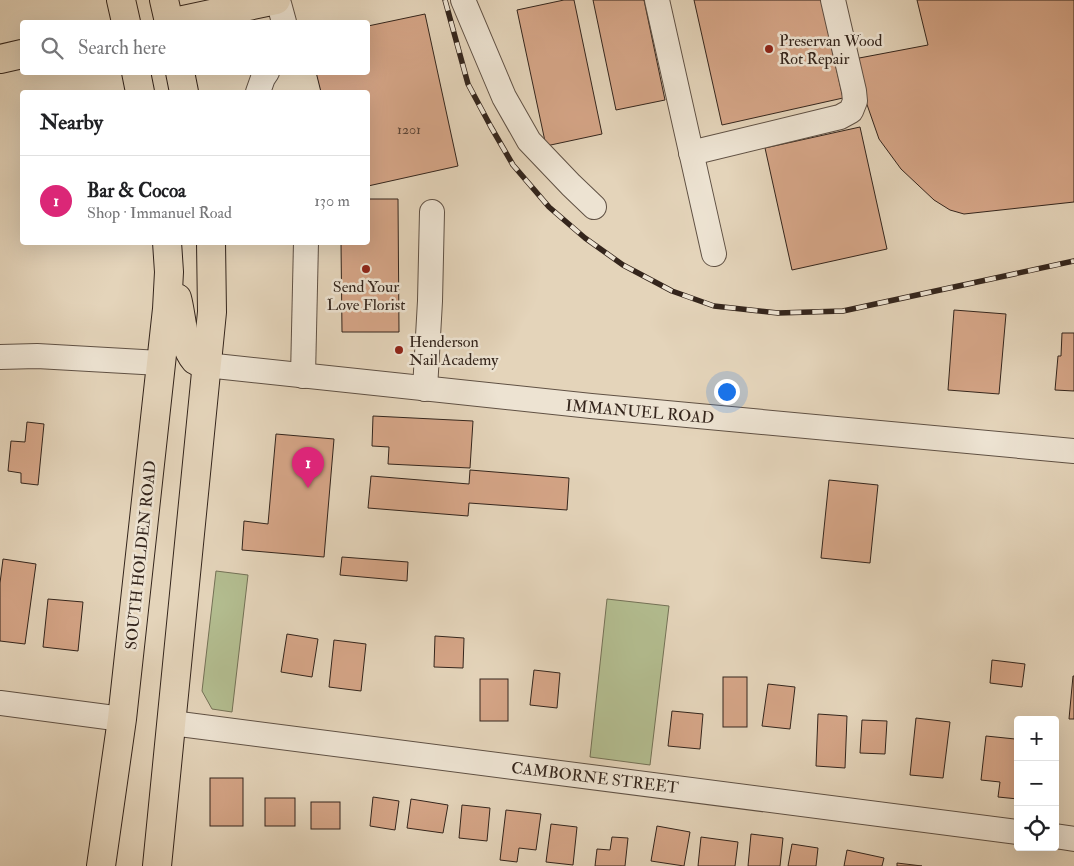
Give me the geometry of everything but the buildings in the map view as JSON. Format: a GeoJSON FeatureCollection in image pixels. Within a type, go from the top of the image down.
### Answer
{"type":"FeatureCollection","features":[{"type":"Feature","properties":{"kind":"main road"},"geometry":{"type":"LineString","coordinates":[[121,0],[126,20]]}},
{"type":"Feature","properties":{"kind":"main road"},"geometry":{"type":"LineString","coordinates":[[164,0],[169,20]]}},
{"type":"Feature","properties":{"kind":"main road"},"geometry":{"type":"LineString","coordinates":[[183,20],[277,0]]}},
{"type":"Feature","properties":{"kind":"main road"},"geometry":{"type":"LineString","coordinates":[[0,59],[20,54]]}},
{"type":"Feature","properties":{"kind":"main road"},"geometry":{"type":"LineString","coordinates":[[137,75],[140,90]]}},
{"type":"Feature","properties":{"kind":"main road"},"geometry":{"type":"LineString","coordinates":[[181,75],[184,90]]}},
{"type":"Feature","properties":{"kind":"main road","name":"SOUTH HOLDEN ROAD"},"geometry":{"type":"LineString","coordinates":[[102,866],[122,719],[160,363],[168,309],[170,272],[167,245]]}},
{"type":"Feature","properties":{"kind":"main road"},"geometry":{"type":"LineString","coordinates":[[157,866],[212,312],[211,245]]}},
{"type":"Feature","properties":{"kind":"main road"},"geometry":{"type":"LineString","coordinates":[[170,272],[190,351],[196,361],[206,365]]}},
{"type":"Feature","properties":{"kind":"street"},"geometry":{"type":"LineString","coordinates":[[277,0],[283,20]]}},
{"type":"Feature","properties":{"kind":"street"},"geometry":{"type":"LineString","coordinates":[[463,0],[504,97],[529,141],[570,185],[594,207]]}},
{"type":"Feature","properties":{"kind":"street"},"geometry":{"type":"LineString","coordinates":[[657,0],[714,254]]}},
{"type":"Feature","properties":{"kind":"street"},"geometry":{"type":"LineString","coordinates":[[691,154],[840,117],[851,111],[855,101],[854,91],[833,0]]}},
{"type":"Feature","properties":{"kind":"street"},"geometry":{"type":"LineString","coordinates":[[259,90],[265,75]]}},
{"type":"Feature","properties":{"kind":"street"},"geometry":{"type":"LineString","coordinates":[[425,389],[430,301],[432,212]]}},
{"type":"Feature","properties":{"kind":"street"},"geometry":{"type":"LineString","coordinates":[[303,376],[306,245]]}},
{"type":"Feature","properties":{"kind":"street"},"geometry":{"type":"LineString","coordinates":[[0,357],[37,356],[160,363]]}},
{"type":"Feature","properties":{"kind":"street","name":"IMMANUEL ROAD"},"geometry":{"type":"LineString","coordinates":[[206,365],[600,407],[1074,451]]}},
{"type":"Feature","properties":{"kind":"street"},"geometry":{"type":"LineString","coordinates":[[0,703],[122,719]]}},
{"type":"Feature","properties":{"kind":"street","name":"CAMBORNE STREET"},"geometry":{"type":"LineString","coordinates":[[172,723],[1014,831]]}},
{"type":"Feature","properties":{"kind":"street"},"geometry":{"type":"LineString","coordinates":[[1059,837],[1074,839]]}},
{"type":"Feature","properties":{"kind":"green space"},"geometry":{"type":"Polygon","coordinates":[[[216,571],[248,575],[232,712],[212,709],[202,691],[216,571]]]}},
{"type":"Feature","properties":{"kind":"green space"},"geometry":{"type":"Polygon","coordinates":[[[607,599],[669,606],[650,765],[590,757],[607,599]]]}},
{"type":"Feature","properties":{"kind":"railway"},"geometry":{"type":"LineString","coordinates":[[445,0],[468,84],[513,165],[549,207],[585,238],[623,265],[672,291],[714,306],[778,313],[843,311],[1074,261]]}},
{"type":"Feature","properties":{"kind":"place","name":"Preservan Wood Rot Repair"},"geometry":{"type":"Point","coordinates":[769,49]}},
{"type":"Feature","properties":{"kind":"place","name":"Send Your Love Florist"},"geometry":{"type":"Point","coordinates":[366,269]}},
{"type":"Feature","properties":{"kind":"place","name":"Henderson Nail Academy"},"geometry":{"type":"Point","coordinates":[399,350]}},
{"type":"Feature","properties":{"kind":"place","name":"Bar & Cocoa"},"geometry":{"type":"Point","coordinates":[308,488]}}]}
